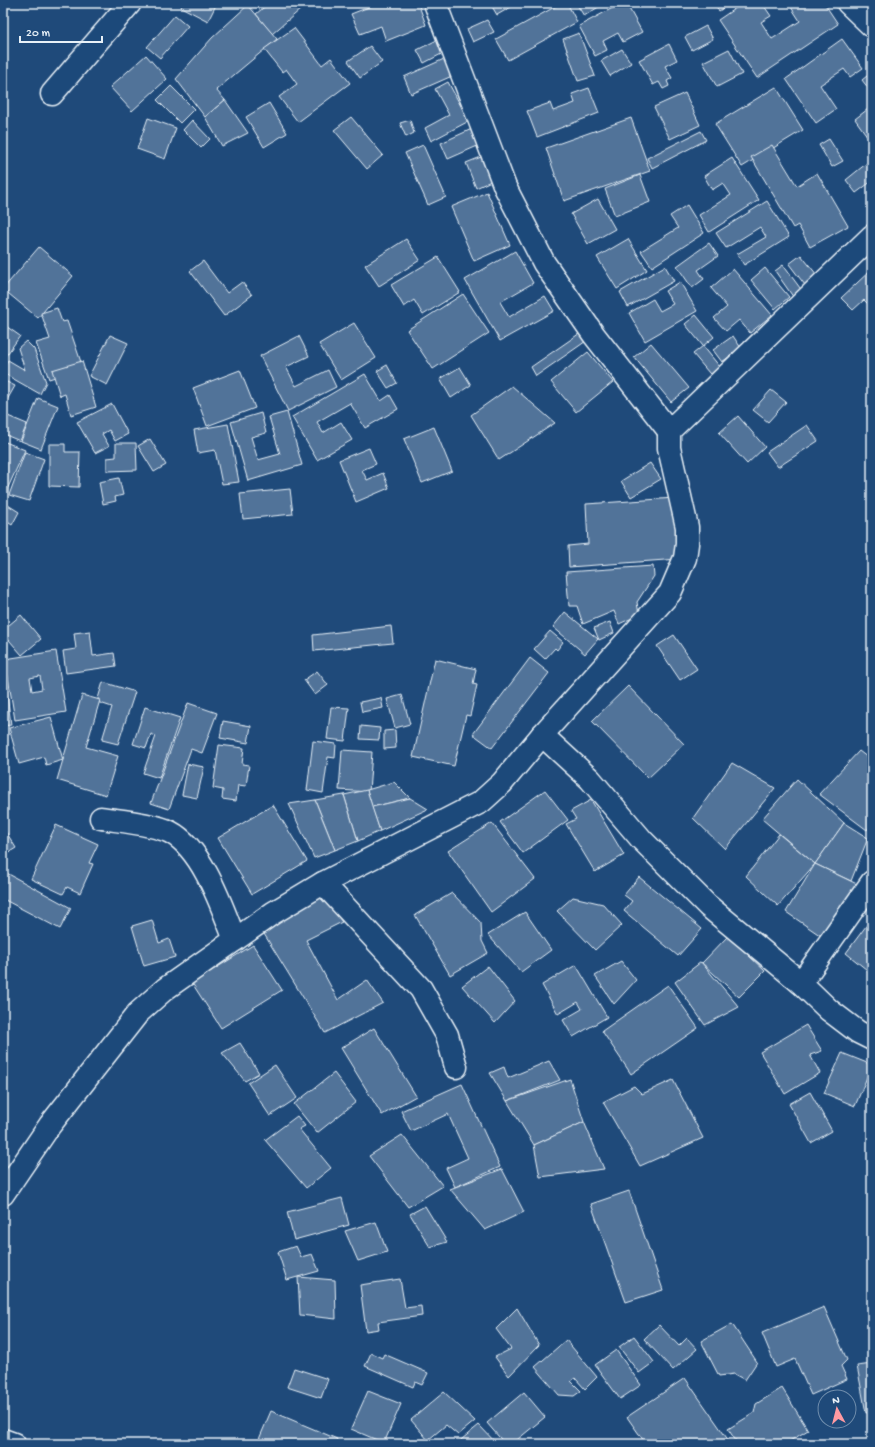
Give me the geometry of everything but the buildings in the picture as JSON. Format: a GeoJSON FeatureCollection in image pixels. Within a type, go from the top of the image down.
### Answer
{"type":"FeatureCollection","features":[{"type":"Feature","properties":{"kind":"street"},"geometry":{"type":"LineString","coordinates":[[52,94],[130,3]]}},
{"type":"Feature","properties":{"kind":"street"},"geometry":{"type":"LineString","coordinates":[[3,1194],[50,1125],[138,1012],[165,989],[273,913],[323,883],[481,802],[502,783],[670,593],[678,578],[685,558],[687,527],[669,448],[669,431],[594,335],[544,263],[505,187],[435,3]]}},
{"type":"Feature","properties":{"kind":"street"},"geometry":{"type":"LineString","coordinates":[[848,3],[872,26]]}},
{"type":"Feature","properties":{"kind":"street"},"geometry":{"type":"LineString","coordinates":[[669,431],[872,236]]}},
{"type":"Feature","properties":{"kind":"street"},"geometry":{"type":"LineString","coordinates":[[542,736],[590,779],[642,840],[708,906],[801,983],[829,1010],[858,1032],[872,1039]]}},
{"type":"Feature","properties":{"kind":"street"},"geometry":{"type":"LineString","coordinates":[[101,818],[169,832],[182,841],[196,858],[214,888],[235,940]]}},
{"type":"Feature","properties":{"kind":"street"},"geometry":{"type":"LineString","coordinates":[[801,983],[872,882]]}},
{"type":"Feature","properties":{"kind":"street"},"geometry":{"type":"LineString","coordinates":[[323,883],[421,989],[447,1035],[456,1067]]}},
{"type":"Feature","properties":{"kind":"street"},"geometry":{"type":"LineString","coordinates":[[3,1440],[14,1444]]}}]}
